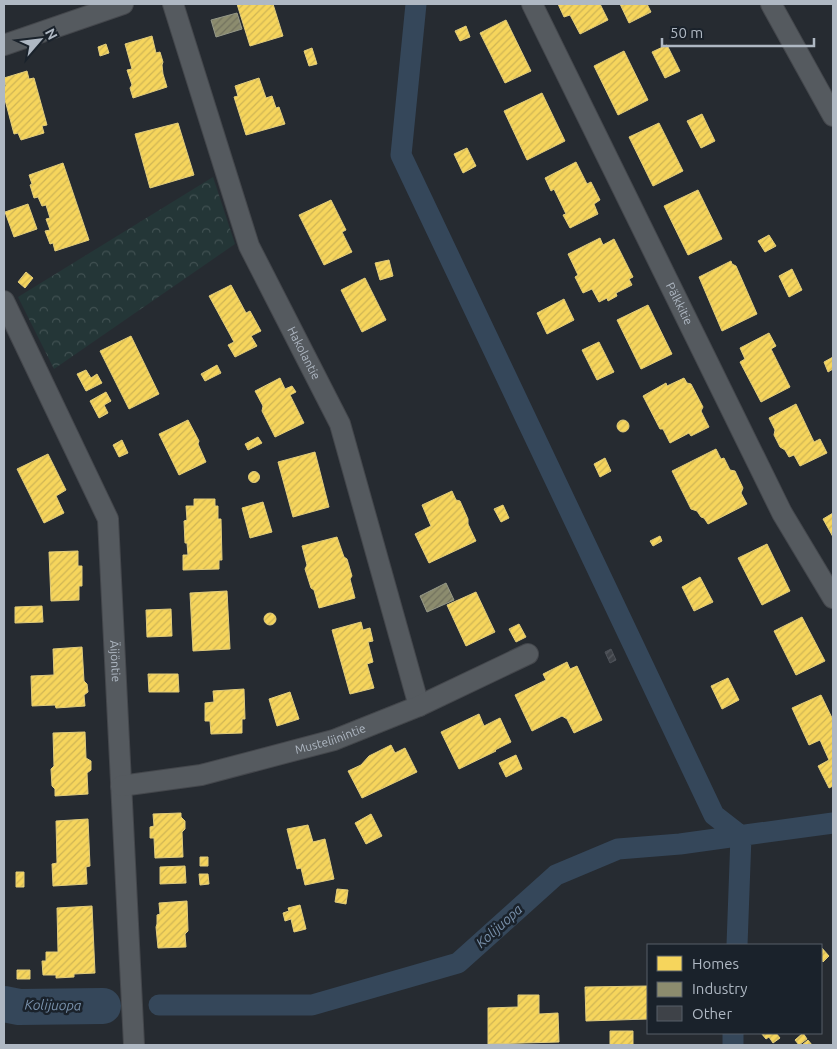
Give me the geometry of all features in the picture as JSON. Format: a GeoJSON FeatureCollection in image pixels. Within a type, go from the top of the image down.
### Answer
{"type":"FeatureCollection","features":[{"type":"Feature","properties":{"kind":"street"},"geometry":{"type":"LineString","coordinates":[[4,45],[123,4]]}},
{"type":"Feature","properties":{"kind":"street","name":"Hakolantie"},"geometry":{"type":"LineString","coordinates":[[173,4],[249,246],[340,424],[419,706]]}},
{"type":"Feature","properties":{"kind":"street","name":"Pälkkitie"},"geometry":{"type":"LineString","coordinates":[[532,4],[782,513],[833,598]]}},
{"type":"Feature","properties":{"kind":"street"},"geometry":{"type":"LineString","coordinates":[[771,4],[833,116]]}},
{"type":"Feature","properties":{"kind":"street","name":"Äijöntie"},"geometry":{"type":"LineString","coordinates":[[4,301],[108,519],[134,1045]]}},
{"type":"Feature","properties":{"kind":"street","name":"Musteliinintie"},"geometry":{"type":"LineString","coordinates":[[121,786],[201,776],[334,740],[419,706],[528,654]]}},
{"type":"Feature","properties":{"kind":"green space"},"geometry":{"type":"Polygon","coordinates":[[[213,177],[235,244],[54,369],[18,297],[213,177]]]}},
{"type":"Feature","properties":{"kind":"building: Homes"},"geometry":{"type":"Polygon","coordinates":[[[237,4],[273,4],[283,36],[250,46],[237,4]]]}},
{"type":"Feature","properties":{"kind":"building: Homes"},"geometry":{"type":"Polygon","coordinates":[[[558,4],[600,4],[608,20],[580,34],[570,15],[564,17],[558,4]]]}},
{"type":"Feature","properties":{"kind":"building: Homes"},"geometry":{"type":"Polygon","coordinates":[[[620,4],[647,4],[651,12],[629,23],[620,4]]]}},
{"type":"Feature","properties":{"kind":"building: Homes"},"geometry":{"type":"Polygon","coordinates":[[[506,20],[531,71],[505,83],[480,33],[506,20]]]}},
{"type":"Feature","properties":{"kind":"building: Homes"},"geometry":{"type":"Polygon","coordinates":[[[466,26],[470,37],[460,41],[455,31],[466,26]]]}},
{"type":"Feature","properties":{"kind":"building: Homes"},"geometry":{"type":"Polygon","coordinates":[[[152,36],[156,53],[160,52],[163,62],[163,74],[167,87],[133,98],[130,88],[132,85],[127,70],[132,69],[125,44],[152,36]]]}},
{"type":"Feature","properties":{"kind":"building: Homes"},"geometry":{"type":"Polygon","coordinates":[[[106,44],[109,53],[100,56],[98,47],[106,44]]]}},
{"type":"Feature","properties":{"kind":"building: Homes"},"geometry":{"type":"Polygon","coordinates":[[[667,45],[680,71],[665,78],[652,52],[667,45]]]}},
{"type":"Feature","properties":{"kind":"building: Homes"},"geometry":{"type":"Polygon","coordinates":[[[312,48],[317,64],[309,66],[304,51],[312,48]]]}},
{"type":"Feature","properties":{"kind":"building: Homes"},"geometry":{"type":"Polygon","coordinates":[[[624,51],[648,100],[618,115],[594,66],[624,51]]]}},
{"type":"Feature","properties":{"kind":"building: Homes"},"geometry":{"type":"Polygon","coordinates":[[[27,71],[29,79],[34,78],[47,125],[42,126],[44,133],[21,140],[18,133],[14,134],[4,96],[4,87],[6,86],[4,78],[27,71]]]}},
{"type":"Feature","properties":{"kind":"building: Homes"},"geometry":{"type":"Polygon","coordinates":[[[259,78],[266,98],[272,96],[276,108],[279,107],[285,124],[246,135],[234,97],[238,96],[235,86],[259,78]]]}},
{"type":"Feature","properties":{"kind":"building: Homes"},"geometry":{"type":"Polygon","coordinates":[[[542,93],[565,141],[527,160],[504,111],[542,93]]]}},
{"type":"Feature","properties":{"kind":"building: Homes"},"geometry":{"type":"Polygon","coordinates":[[[702,114],[715,141],[701,148],[687,121],[702,114]]]}},
{"type":"Feature","properties":{"kind":"building: Homes"},"geometry":{"type":"Polygon","coordinates":[[[178,123],[194,175],[150,188],[135,134],[178,123]]]}},
{"type":"Feature","properties":{"kind":"building: Homes"},"geometry":{"type":"Polygon","coordinates":[[[659,123],[683,171],[653,186],[629,137],[659,123]]]}},
{"type":"Feature","properties":{"kind":"building: Homes"},"geometry":{"type":"Polygon","coordinates":[[[467,148],[476,166],[463,173],[454,154],[467,148]]]}},
{"type":"Feature","properties":{"kind":"building: Homes"},"geometry":{"type":"Polygon","coordinates":[[[576,162],[587,184],[591,182],[600,200],[594,204],[598,214],[570,228],[563,215],[566,214],[554,189],[551,191],[545,178],[576,162]]]}},
{"type":"Feature","properties":{"kind":"building: Homes"},"geometry":{"type":"Polygon","coordinates":[[[63,163],[89,240],[55,251],[53,243],[50,244],[45,231],[50,230],[46,219],[50,218],[46,205],[42,206],[38,197],[34,198],[29,175],[63,163]]]}},
{"type":"Feature","properties":{"kind":"building: Homes"},"geometry":{"type":"Polygon","coordinates":[[[698,190],[722,239],[688,255],[664,206],[698,190]]]}},
{"type":"Feature","properties":{"kind":"building: Homes"},"geometry":{"type":"Polygon","coordinates":[[[331,200],[346,230],[342,232],[352,252],[324,265],[299,215],[331,200]]]}},
{"type":"Feature","properties":{"kind":"building: Homes"},"geometry":{"type":"Polygon","coordinates":[[[28,204],[37,229],[14,237],[5,212],[28,204]]]}},
{"type":"Feature","properties":{"kind":"building: Homes"},"geometry":{"type":"Polygon","coordinates":[[[769,235],[776,246],[765,252],[758,241],[769,235]]]}},
{"type":"Feature","properties":{"kind":"building: Homes"},"geometry":{"type":"Polygon","coordinates":[[[600,238],[603,245],[614,239],[633,277],[629,279],[632,285],[616,293],[617,296],[608,301],[607,298],[599,302],[592,289],[583,293],[575,277],[578,275],[568,254],[600,238]]]}},
{"type":"Feature","properties":{"kind":"building: Homes"},"geometry":{"type":"Polygon","coordinates":[[[389,260],[393,276],[380,280],[375,263],[389,260]]]}},
{"type":"Feature","properties":{"kind":"building: Homes"},"geometry":{"type":"Polygon","coordinates":[[[731,261],[736,266],[757,314],[722,331],[699,277],[731,261]]]}},
{"type":"Feature","properties":{"kind":"building: Homes"},"geometry":{"type":"Polygon","coordinates":[[[792,269],[802,290],[789,297],[779,276],[792,269]]]}},
{"type":"Feature","properties":{"kind":"building: Homes"},"geometry":{"type":"Polygon","coordinates":[[[26,272],[33,278],[25,288],[18,282],[26,272]]]}},
{"type":"Feature","properties":{"kind":"building: Homes"},"geometry":{"type":"Polygon","coordinates":[[[365,278],[386,320],[362,332],[341,290],[365,278]]]}},
{"type":"Feature","properties":{"kind":"building: Homes"},"geometry":{"type":"Polygon","coordinates":[[[231,285],[246,313],[250,311],[261,331],[251,336],[257,346],[235,357],[228,345],[234,342],[209,296],[231,285]]]}},
{"type":"Feature","properties":{"kind":"building: Homes"},"geometry":{"type":"Polygon","coordinates":[[[564,299],[574,320],[547,334],[537,313],[564,299]]]}},
{"type":"Feature","properties":{"kind":"building: Homes"},"geometry":{"type":"Polygon","coordinates":[[[648,305],[672,354],[641,369],[617,320],[648,305]]]}},
{"type":"Feature","properties":{"kind":"building: Homes"},"geometry":{"type":"Polygon","coordinates":[[[769,333],[776,346],[771,349],[790,387],[761,402],[740,362],[745,359],[740,348],[769,333]]]}},
{"type":"Feature","properties":{"kind":"building: Homes"},"geometry":{"type":"Polygon","coordinates":[[[131,336],[159,394],[129,409],[100,351],[131,336]]]}},
{"type":"Feature","properties":{"kind":"building: Homes"},"geometry":{"type":"Polygon","coordinates":[[[599,342],[614,372],[597,380],[582,350],[599,342]]]}},
{"type":"Feature","properties":{"kind":"building: Homes"},"geometry":{"type":"Polygon","coordinates":[[[833,357],[833,369],[828,372],[824,362],[833,357]]]}},
{"type":"Feature","properties":{"kind":"building: Homes"},"geometry":{"type":"Polygon","coordinates":[[[217,365],[221,373],[205,381],[201,374],[217,365]]]}},
{"type":"Feature","properties":{"kind":"building: Homes"},"geometry":{"type":"Polygon","coordinates":[[[86,370],[91,378],[97,374],[102,383],[86,391],[77,374],[86,370]]]}},
{"type":"Feature","properties":{"kind":"building: Homes"},"geometry":{"type":"Polygon","coordinates":[[[280,378],[285,389],[292,386],[296,392],[290,395],[304,423],[275,437],[262,411],[263,406],[255,391],[280,378]]]}},
{"type":"Feature","properties":{"kind":"building: Homes"},"geometry":{"type":"Polygon","coordinates":[[[684,378],[687,383],[691,384],[703,407],[701,411],[709,427],[691,436],[689,433],[670,443],[663,429],[660,429],[643,396],[666,383],[667,386],[684,378]]]}},
{"type":"Feature","properties":{"kind":"building: Homes"},"geometry":{"type":"Polygon","coordinates":[[[106,392],[111,401],[104,405],[108,413],[99,418],[90,401],[106,392]]]}},
{"type":"Feature","properties":{"kind":"building: Homes"},"geometry":{"type":"Polygon","coordinates":[[[796,404],[814,442],[820,439],[827,453],[800,466],[794,455],[789,457],[785,450],[780,447],[769,418],[796,404]]]}},
{"type":"Feature","properties":{"kind":"building: Homes"},"geometry":{"type":"Polygon","coordinates":[[[188,420],[199,441],[198,444],[206,462],[179,475],[159,434],[188,420]]]}},
{"type":"Feature","properties":{"kind":"building: Homes"},"geometry":{"type":"Polygon","coordinates":[[[623,420],[629,426],[623,432],[617,426],[623,420]]]}},
{"type":"Feature","properties":{"kind":"building: Homes"},"geometry":{"type":"Polygon","coordinates":[[[258,437],[262,443],[248,450],[245,444],[258,437]]]}},
{"type":"Feature","properties":{"kind":"building: Homes"},"geometry":{"type":"Polygon","coordinates":[[[122,440],[128,453],[119,457],[113,445],[122,440]]]}},
{"type":"Feature","properties":{"kind":"building: Homes"},"geometry":{"type":"Polygon","coordinates":[[[716,449],[721,459],[724,458],[730,470],[735,471],[743,488],[741,493],[747,504],[708,524],[697,511],[691,509],[672,471],[716,449]]]}},
{"type":"Feature","properties":{"kind":"building: Homes"},"geometry":{"type":"Polygon","coordinates":[[[315,452],[329,507],[293,517],[278,462],[315,452]]]}},
{"type":"Feature","properties":{"kind":"building: Homes"},"geometry":{"type":"Polygon","coordinates":[[[48,454],[66,490],[56,496],[64,513],[44,523],[17,469],[48,454]]]}},
{"type":"Feature","properties":{"kind":"building: Homes"},"geometry":{"type":"Polygon","coordinates":[[[605,458],[611,471],[600,477],[594,464],[605,458]]]}},
{"type":"Feature","properties":{"kind":"building: Homes"},"geometry":{"type":"Polygon","coordinates":[[[254,471],[260,477],[254,483],[248,477],[254,471]]]}},
{"type":"Feature","properties":{"kind":"building: Homes"},"geometry":{"type":"Polygon","coordinates":[[[452,491],[456,500],[460,501],[476,541],[429,563],[415,534],[431,526],[422,505],[452,491]]]}},
{"type":"Feature","properties":{"kind":"building: Homes"},"geometry":{"type":"Polygon","coordinates":[[[194,499],[215,499],[215,506],[218,506],[218,519],[221,519],[222,560],[219,560],[219,569],[183,570],[183,555],[188,555],[187,543],[185,543],[184,521],[187,520],[186,506],[194,506],[194,499]]]}},
{"type":"Feature","properties":{"kind":"building: Homes"},"geometry":{"type":"Polygon","coordinates":[[[263,502],[272,532],[250,538],[242,508],[263,502]]]}},
{"type":"Feature","properties":{"kind":"building: Homes"},"geometry":{"type":"Polygon","coordinates":[[[503,505],[509,518],[501,522],[494,509],[503,505]]]}},
{"type":"Feature","properties":{"kind":"building: Homes"},"geometry":{"type":"Polygon","coordinates":[[[833,513],[833,537],[823,519],[833,513]]]}},
{"type":"Feature","properties":{"kind":"building: Homes"},"geometry":{"type":"Polygon","coordinates":[[[660,536],[662,541],[653,546],[650,541],[660,536]]]}},
{"type":"Feature","properties":{"kind":"building: Homes"},"geometry":{"type":"Polygon","coordinates":[[[337,537],[344,557],[347,559],[355,598],[319,608],[305,569],[307,565],[302,546],[337,537]]]}},
{"type":"Feature","properties":{"kind":"building: Homes"},"geometry":{"type":"Polygon","coordinates":[[[767,544],[790,591],[762,605],[738,558],[767,544]]]}},
{"type":"Feature","properties":{"kind":"building: Homes"},"geometry":{"type":"Polygon","coordinates":[[[78,551],[78,566],[82,566],[82,586],[79,586],[79,600],[51,601],[49,552],[78,551]]]}},
{"type":"Feature","properties":{"kind":"building: Homes"},"geometry":{"type":"Polygon","coordinates":[[[700,577],[713,602],[694,611],[682,587],[700,577]]]}},
{"type":"Feature","properties":{"kind":"building: Homes"},"geometry":{"type":"Polygon","coordinates":[[[227,591],[230,649],[193,651],[190,593],[227,591]]]}},
{"type":"Feature","properties":{"kind":"building: Homes"},"geometry":{"type":"Polygon","coordinates":[[[476,592],[495,632],[466,646],[447,605],[476,592]]]}},
{"type":"Feature","properties":{"kind":"building: Homes"},"geometry":{"type":"Polygon","coordinates":[[[42,606],[43,622],[15,623],[15,607],[42,606]]]}},
{"type":"Feature","properties":{"kind":"building: Homes"},"geometry":{"type":"Polygon","coordinates":[[[171,609],[172,636],[147,637],[146,610],[171,609]]]}},
{"type":"Feature","properties":{"kind":"building: Homes"},"geometry":{"type":"Polygon","coordinates":[[[272,613],[275,614],[275,624],[268,625],[265,624],[264,617],[265,614],[272,613]]]}},
{"type":"Feature","properties":{"kind":"building: Homes"},"geometry":{"type":"Polygon","coordinates":[[[802,617],[825,661],[796,675],[774,631],[802,617]]]}},
{"type":"Feature","properties":{"kind":"building: Homes"},"geometry":{"type":"Polygon","coordinates":[[[361,622],[363,630],[370,628],[373,641],[368,642],[373,662],[367,664],[374,688],[350,694],[332,630],[361,622]]]}},
{"type":"Feature","properties":{"kind":"building: Homes"},"geometry":{"type":"Polygon","coordinates":[[[519,624],[526,637],[516,642],[509,629],[519,624]]]}},
{"type":"Feature","properties":{"kind":"building: Homes"},"geometry":{"type":"Polygon","coordinates":[[[82,647],[84,681],[87,684],[88,692],[84,695],[85,706],[56,708],[55,705],[32,706],[31,676],[54,675],[53,649],[82,647]]]}},
{"type":"Feature","properties":{"kind":"building: Homes"},"geometry":{"type":"Polygon","coordinates":[[[567,662],[570,669],[577,666],[602,720],[574,733],[567,719],[562,716],[532,731],[515,695],[546,680],[543,674],[567,662]]]}},
{"type":"Feature","properties":{"kind":"building: Homes"},"geometry":{"type":"Polygon","coordinates":[[[148,674],[178,674],[179,692],[149,692],[148,674]]]}},
{"type":"Feature","properties":{"kind":"building: Homes"},"geometry":{"type":"Polygon","coordinates":[[[728,678],[739,700],[722,709],[711,686],[728,678]]]}},
{"type":"Feature","properties":{"kind":"building: Homes"},"geometry":{"type":"Polygon","coordinates":[[[244,689],[245,719],[242,719],[242,733],[211,734],[210,721],[205,721],[205,703],[214,702],[213,691],[244,689]]]}},
{"type":"Feature","properties":{"kind":"building: Homes"},"geometry":{"type":"Polygon","coordinates":[[[290,692],[299,719],[277,726],[269,699],[290,692]]]}},
{"type":"Feature","properties":{"kind":"building: Homes"},"geometry":{"type":"Polygon","coordinates":[[[821,695],[833,720],[833,786],[829,788],[818,766],[829,760],[820,740],[809,745],[792,708],[821,695]]]}},
{"type":"Feature","properties":{"kind":"building: Homes"},"geometry":{"type":"Polygon","coordinates":[[[479,714],[484,726],[500,718],[511,742],[459,769],[441,732],[479,714]]]}},
{"type":"Feature","properties":{"kind":"building: Homes"},"geometry":{"type":"Polygon","coordinates":[[[85,732],[86,758],[91,761],[91,770],[87,773],[88,794],[55,796],[55,789],[52,786],[51,769],[54,766],[53,733],[85,732]]]}},
{"type":"Feature","properties":{"kind":"building: Homes"},"geometry":{"type":"Polygon","coordinates":[[[391,745],[395,753],[405,748],[417,772],[362,798],[348,771],[361,765],[369,756],[391,745]]]}},
{"type":"Feature","properties":{"kind":"building: Homes"},"geometry":{"type":"Polygon","coordinates":[[[516,755],[522,769],[506,777],[499,763],[516,755]]]}},
{"type":"Feature","properties":{"kind":"building: Homes"},"geometry":{"type":"Polygon","coordinates":[[[181,813],[181,817],[185,821],[185,829],[182,832],[183,857],[155,858],[154,838],[150,838],[150,827],[154,826],[153,814],[181,813]]]}},
{"type":"Feature","properties":{"kind":"building: Homes"},"geometry":{"type":"Polygon","coordinates":[[[371,814],[382,836],[366,844],[355,823],[371,814]]]}},
{"type":"Feature","properties":{"kind":"building: Homes"},"geometry":{"type":"Polygon","coordinates":[[[88,819],[90,866],[86,867],[87,884],[53,886],[52,864],[57,863],[56,821],[88,819]]]}},
{"type":"Feature","properties":{"kind":"building: Homes"},"geometry":{"type":"Polygon","coordinates":[[[308,825],[313,842],[325,839],[334,879],[305,885],[301,868],[297,869],[287,829],[308,825]]]}},
{"type":"Feature","properties":{"kind":"building: Homes"},"geometry":{"type":"Polygon","coordinates":[[[200,857],[208,857],[208,866],[200,866],[200,857]]]}},
{"type":"Feature","properties":{"kind":"building: Homes"},"geometry":{"type":"Polygon","coordinates":[[[185,866],[186,883],[160,884],[160,867],[185,866]]]}},
{"type":"Feature","properties":{"kind":"building: Homes"},"geometry":{"type":"Polygon","coordinates":[[[16,872],[24,872],[24,887],[16,887],[16,872]]]}},
{"type":"Feature","properties":{"kind":"building: Homes"},"geometry":{"type":"Polygon","coordinates":[[[199,874],[208,874],[209,884],[200,885],[199,874]]]}},
{"type":"Feature","properties":{"kind":"building: Homes"},"geometry":{"type":"Polygon","coordinates":[[[337,889],[348,890],[346,904],[335,902],[337,889]]]}},
{"type":"Feature","properties":{"kind":"building: Homes"},"geometry":{"type":"Polygon","coordinates":[[[187,901],[188,931],[185,934],[186,947],[158,948],[156,927],[157,915],[160,914],[159,903],[187,901]]]}},
{"type":"Feature","properties":{"kind":"building: Homes"},"geometry":{"type":"Polygon","coordinates":[[[300,905],[306,929],[294,932],[291,919],[285,921],[283,913],[289,911],[288,908],[300,905]]]}},
{"type":"Feature","properties":{"kind":"building: Homes"},"geometry":{"type":"Polygon","coordinates":[[[92,906],[95,973],[74,974],[74,977],[56,978],[56,975],[43,975],[42,961],[46,961],[46,952],[58,952],[57,908],[92,906]]]}},
{"type":"Feature","properties":{"kind":"building: Homes"},"geometry":{"type":"Polygon","coordinates":[[[822,948],[829,956],[823,962],[822,960],[822,948]]]}},
{"type":"Feature","properties":{"kind":"building: Homes"},"geometry":{"type":"Polygon","coordinates":[[[17,970],[30,970],[30,979],[17,979],[17,970]]]}},
{"type":"Feature","properties":{"kind":"building: Homes"},"geometry":{"type":"Polygon","coordinates":[[[647,986],[647,1019],[586,1021],[585,987],[647,986]]]}},
{"type":"Feature","properties":{"kind":"building: Homes"},"geometry":{"type":"Polygon","coordinates":[[[518,995],[539,995],[539,1014],[558,1013],[559,1042],[488,1044],[488,1008],[518,1007],[518,995]]]}},
{"type":"Feature","properties":{"kind":"building: Homes"},"geometry":{"type":"Polygon","coordinates":[[[610,1031],[633,1031],[633,1045],[610,1045],[610,1031]]]}},
{"type":"Feature","properties":{"kind":"building: Homes"},"geometry":{"type":"Polygon","coordinates":[[[762,1034],[777,1034],[780,1038],[773,1043],[769,1037],[766,1039],[762,1034]]]}},
{"type":"Feature","properties":{"kind":"building: Homes"},"geometry":{"type":"Polygon","coordinates":[[[802,1034],[807,1039],[799,1045],[795,1040],[802,1034]]]}},
{"type":"Feature","properties":{"kind":"building: Homes"},"geometry":{"type":"Polygon","coordinates":[[[808,1040],[812,1045],[802,1045],[808,1040]]]}},
{"type":"Feature","properties":{"kind":"building: Industry"},"geometry":{"type":"Polygon","coordinates":[[[237,13],[242,29],[216,37],[211,20],[237,13]]]}},
{"type":"Feature","properties":{"kind":"building: Industry"},"geometry":{"type":"Polygon","coordinates":[[[446,583],[454,600],[427,612],[420,596],[446,583]]]}},
{"type":"Feature","properties":{"kind":"building: Other"},"geometry":{"type":"Polygon","coordinates":[[[611,649],[616,660],[610,663],[605,652],[611,649]]]}},
{"type":"Feature","properties":{"kind":"waterway"},"geometry":{"type":"LineString","coordinates":[[416,4],[401,155],[714,815],[741,836],[737,944]]}},
{"type":"Feature","properties":{"kind":"waterway","name":"Kolijuopa"},"geometry":{"type":"LineString","coordinates":[[159,1005],[312,1005],[458,963],[556,875],[618,849],[680,844],[833,823]]}},
{"type":"Feature","properties":{"kind":"waterway","name":"Kolijuopa"},"geometry":{"type":"LineString","coordinates":[[4,1004],[19,1007],[103,1006]]}},
{"type":"Feature","properties":{"kind":"waterway"},"geometry":{"type":"LineString","coordinates":[[733,1034],[733,1045]]}}]}
